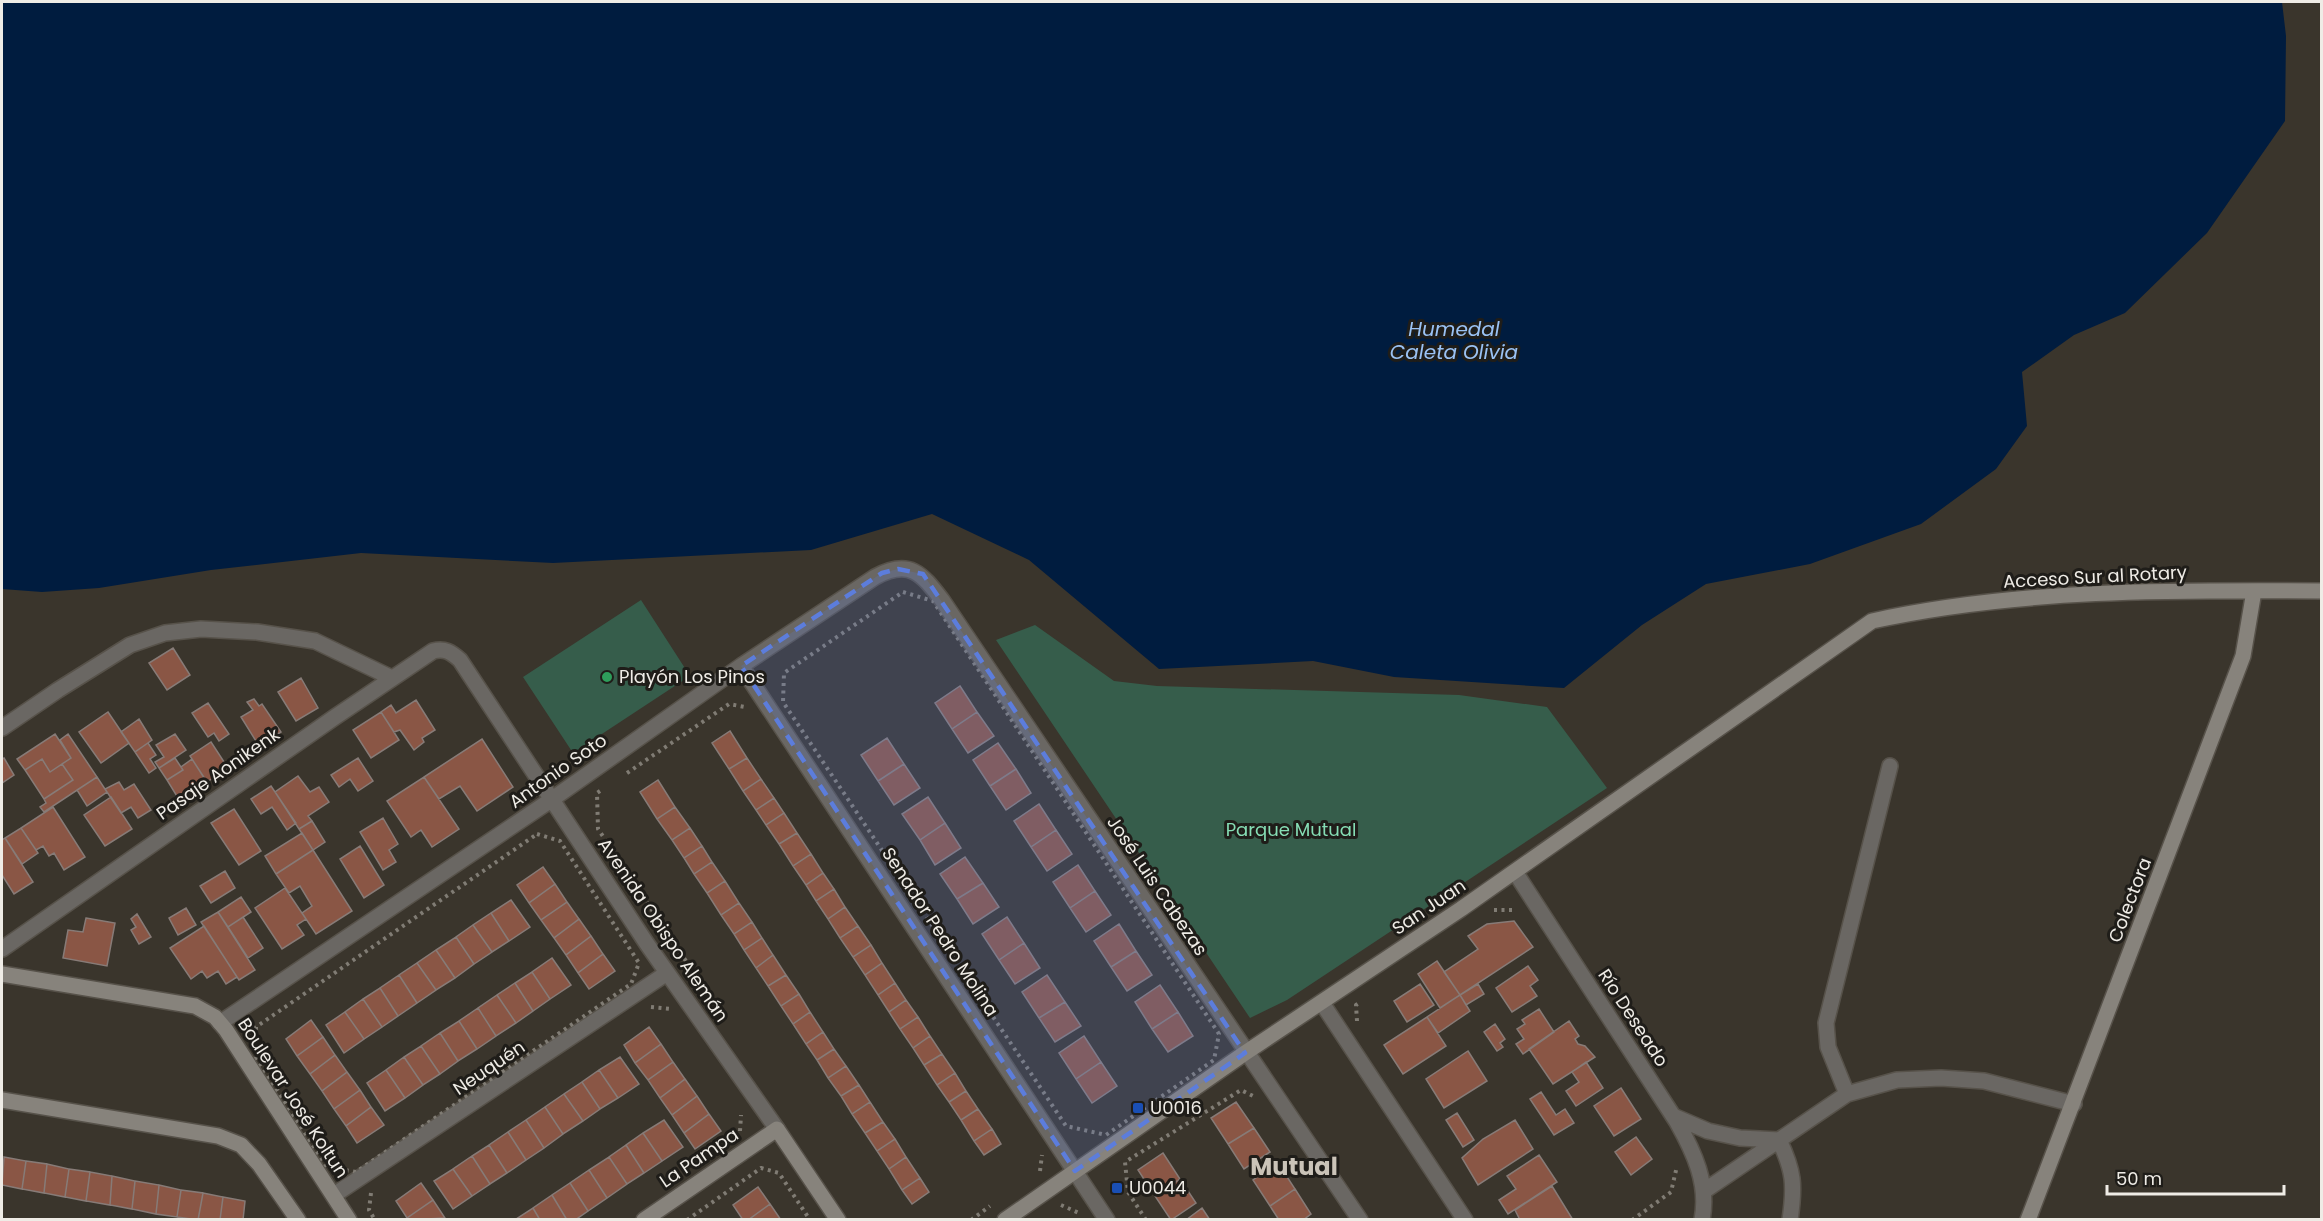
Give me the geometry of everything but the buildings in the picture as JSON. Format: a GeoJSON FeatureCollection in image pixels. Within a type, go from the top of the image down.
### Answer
{"type":"FeatureCollection","features":[{"type":"Feature","properties":{"kind":"street","name":"Antonio Soto"},"geometry":{"type":"LineString","coordinates":[[220,1023],[552,800],[741,666],[882,573],[898,569],[922,574]]}},
{"type":"Feature","properties":{"kind":"street","name":"José Luis Cabezas"},"geometry":{"type":"LineString","coordinates":[[922,574],[1360,1220]]}},
{"type":"Feature","properties":{"kind":"street","name":"Colectora"},"geometry":{"type":"LineString","coordinates":[[2028,1220],[2074,1104],[2242,656],[2254,591]]}},
{"type":"Feature","properties":{"kind":"street","name":"Acceso Sur al Rotary"},"geometry":{"type":"LineString","coordinates":[[1872,621],[1965,604],[2115,593],[2322,591]]}},
{"type":"Feature","properties":{"kind":"street","name":"San Juan"},"geometry":{"type":"LineString","coordinates":[[1005,1220],[1245,1053],[1515,872],[1872,621]]}},
{"type":"Feature","properties":{"kind":"street"},"geometry":{"type":"LineString","coordinates":[[2,728],[130,645],[165,633],[201,629],[257,632],[315,641],[392,678]]}},
{"type":"Feature","properties":{"kind":"street","name":"Pasaje Aonikenk"},"geometry":{"type":"LineString","coordinates":[[2,949],[433,651],[441,649],[450,652],[460,660]]}},
{"type":"Feature","properties":{"kind":"street","name":"Avenida Obispo Alemán"},"geometry":{"type":"LineString","coordinates":[[460,660],[667,973],[838,1220]]}},
{"type":"Feature","properties":{"kind":"street","name":"Senador Pedro Molina"},"geometry":{"type":"LineString","coordinates":[[741,666],[1107,1220]]}},
{"type":"Feature","properties":{"kind":"street"},"geometry":{"type":"LineString","coordinates":[[1847,1094],[1828,1047],[1826,1023],[1890,766]]}},
{"type":"Feature","properties":{"kind":"street","name":"Río Deseado"},"geometry":{"type":"LineString","coordinates":[[1515,872],[1694,1152],[1704,1191],[1702,1220]]}},
{"type":"Feature","properties":{"kind":"street","name":"Neuquén"},"geometry":{"type":"LineString","coordinates":[[334,1195],[667,973]]}},
{"type":"Feature","properties":{"kind":"street","name":"Boulevar José Koltun"},"geometry":{"type":"LineString","coordinates":[[2,974],[195,1006],[215,1017],[349,1220]]}},
{"type":"Feature","properties":{"kind":"street"},"geometry":{"type":"LineString","coordinates":[[1322,1003],[1465,1220]]}},
{"type":"Feature","properties":{"kind":"street"},"geometry":{"type":"LineString","coordinates":[[1704,1191],[1847,1094],[1897,1080],[1941,1078],[1984,1081],[2074,1104]]}},
{"type":"Feature","properties":{"kind":"street"},"geometry":{"type":"LineString","coordinates":[[2,1100],[218,1136],[241,1145],[257,1162],[298,1220]]}},
{"type":"Feature","properties":{"kind":"street"},"geometry":{"type":"LineString","coordinates":[[1673,1116],[1708,1131],[1740,1138],[1779,1140]]}},
{"type":"Feature","properties":{"kind":"street","name":"La Pampa"},"geometry":{"type":"LineString","coordinates":[[644,1220],[777,1129]]}},
{"type":"Feature","properties":{"kind":"street"},"geometry":{"type":"LineString","coordinates":[[1779,1140],[1791,1165],[1794,1192],[1790,1220]]}},
{"type":"Feature","properties":{"kind":"path"},"geometry":{"type":"LineString","coordinates":[[903,592],[933,601],[1219,1034],[1214,1060],[1106,1135],[1066,1126],[783,702],[784,673],[903,592]]}},
{"type":"Feature","properties":{"kind":"path"},"geometry":{"type":"LineString","coordinates":[[618,779],[729,704],[748,708]]}},
{"type":"Feature","properties":{"kind":"path"},"geometry":{"type":"LineString","coordinates":[[603,789],[597,793],[598,829],[711,997]]}},
{"type":"Feature","properties":{"kind":"path"},"geometry":{"type":"LineString","coordinates":[[537,834],[561,841],[639,963],[631,984],[356,1172],[327,1167],[256,1057],[256,1027],[537,834]]}},
{"type":"Feature","properties":{"kind":"path"},"geometry":{"type":"LineString","coordinates":[[1485,915],[1495,909],[1515,910],[1522,920]]}},
{"type":"Feature","properties":{"kind":"path"},"geometry":{"type":"LineString","coordinates":[[1357,1028],[1356,1005],[1365,998]]}},
{"type":"Feature","properties":{"kind":"path"},"geometry":{"type":"LineString","coordinates":[[648,1007],[670,1009],[677,1018]]}},
{"type":"Feature","properties":{"kind":"path"},"geometry":{"type":"LineString","coordinates":[[1146,1220],[1128,1192],[1125,1162],[1241,1090],[1257,1097]]}},
{"type":"Feature","properties":{"kind":"path"},"geometry":{"type":"LineString","coordinates":[[739,1111],[742,1116],[740,1135]]}},
{"type":"Feature","properties":{"kind":"path"},"geometry":{"type":"LineString","coordinates":[[1040,1173],[1042,1150]]}},
{"type":"Feature","properties":{"kind":"path"},"geometry":{"type":"LineString","coordinates":[[1632,1220],[1671,1192],[1678,1159]]}},
{"type":"Feature","properties":{"kind":"path"},"geometry":{"type":"LineString","coordinates":[[687,1220],[761,1168],[779,1173],[810,1220]]}},
{"type":"Feature","properties":{"kind":"path"},"geometry":{"type":"LineString","coordinates":[[368,1220],[374,1218],[369,1210],[372,1190]]}},
{"type":"Feature","properties":{"kind":"path"},"geometry":{"type":"LineString","coordinates":[[1051,1209],[1059,1204],[1081,1214],[1084,1220]]}},
{"type":"Feature","properties":{"kind":"highlighted area"},"geometry":{"type":"Polygon","coordinates":[[[898,569],[923,574],[1245,1053],[1075,1171],[741,666],[882,573],[898,569]]]}},
{"type":"Feature","properties":{"kind":"green space","name":"Playón Los Pinos"},"geometry":{"type":"Polygon","coordinates":[[[641,600],[690,676],[573,753],[523,677],[641,600]]]}},
{"type":"Feature","properties":{"kind":"green space","name":"Parque Mutual"},"geometry":{"type":"Polygon","coordinates":[[[1035,625],[1114,681],[1157,686],[1459,695],[1547,707],[1607,788],[1287,1000],[1250,1018],[996,640],[1035,625]]]}},
{"type":"Feature","properties":{"kind":"water","name":"Humedal Caleta Olivia"},"geometry":{"type":"Polygon","coordinates":[[[2,2],[2282,2],[2286,36],[2285,121],[2207,233],[2125,313],[2074,335],[2022,372],[2027,426],[1996,469],[1921,524],[1810,564],[1706,584],[1642,625],[1564,688],[1394,677],[1313,661],[1159,669],[1029,560],[932,514],[811,550],[553,563],[361,553],[211,570],[99,588],[42,592],[2,589],[2,2]]]}},
{"type":"Feature","properties":{"kind":"place","name":"Playón Los Pinos"},"geometry":{"type":"Point","coordinates":[607,677]}},
{"type":"Feature","properties":{"kind":"place","name":"U0016"},"geometry":{"type":"Point","coordinates":[1138,1108]}},
{"type":"Feature","properties":{"kind":"place","name":"U0044"},"geometry":{"type":"Point","coordinates":[1117,1188]}},
{"type":"Feature","properties":{"kind":"district","name":"Mutual"},"geometry":{"type":"Point","coordinates":[1294,1167]}}]}
